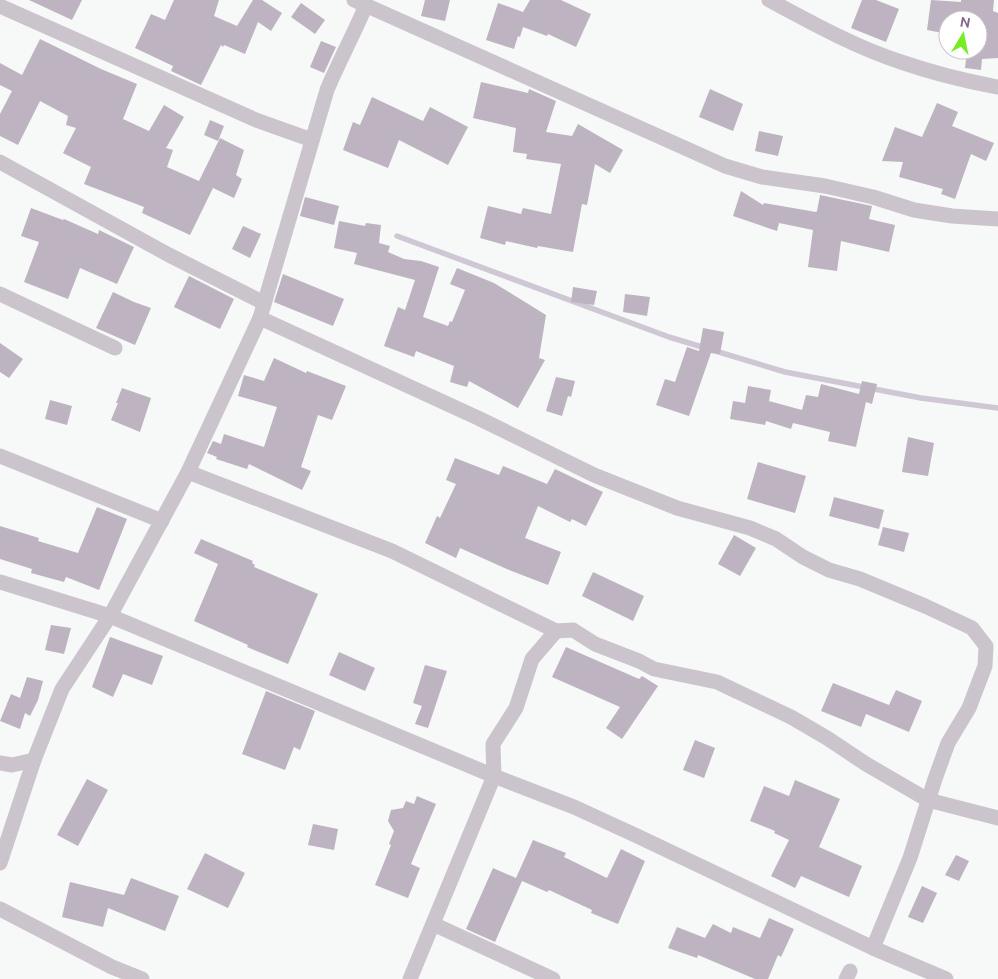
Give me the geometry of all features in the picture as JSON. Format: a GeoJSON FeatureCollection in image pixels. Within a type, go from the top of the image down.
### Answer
{"type":"FeatureCollection","features":[{"type":"Feature","properties":{"kind":"street"},"geometry":{"type":"LineString","coordinates":[[769,0],[840,37],[900,62],[952,78],[998,88]]}},
{"type":"Feature","properties":{"kind":"street"},"geometry":{"type":"LineString","coordinates":[[0,863],[34,760],[62,689],[110,616],[162,521],[188,472],[260,318],[327,90],[335,69],[354,35],[360,3],[725,166],[762,177],[825,186],[873,197],[914,210],[952,216],[998,219]]}},
{"type":"Feature","properties":{"kind":"street"},"geometry":{"type":"LineString","coordinates":[[0,6],[256,120],[312,140]]}},
{"type":"Feature","properties":{"kind":"street"},"geometry":{"type":"LineString","coordinates":[[0,162],[169,255],[264,302]]}},
{"type":"Feature","properties":{"kind":"street"},"geometry":{"type":"LineString","coordinates":[[0,294],[115,348]]}},
{"type":"Feature","properties":{"kind":"street"},"geometry":{"type":"LineString","coordinates":[[260,318],[478,418],[594,475],[677,508],[750,528],[776,539],[803,557],[829,570],[860,579],[972,628],[986,646],[984,666],[969,708],[948,743],[910,858],[874,948]]}},
{"type":"Feature","properties":{"kind":"street"},"geometry":{"type":"LineString","coordinates":[[0,456],[162,521]]}},
{"type":"Feature","properties":{"kind":"street"},"geometry":{"type":"LineString","coordinates":[[188,472],[392,551],[556,630],[573,630],[595,644],[639,661],[654,669],[717,682],[791,717],[928,800],[998,818]]}},
{"type":"Feature","properties":{"kind":"street"},"geometry":{"type":"LineString","coordinates":[[0,582],[110,616],[494,776],[574,807],[874,948],[946,979]]}},
{"type":"Feature","properties":{"kind":"street"},"geometry":{"type":"LineString","coordinates":[[410,979],[494,776],[493,744],[516,708],[532,659],[556,630]]}},
{"type":"Feature","properties":{"kind":"street"},"geometry":{"type":"LineString","coordinates":[[0,763],[12,765],[34,760]]}},
{"type":"Feature","properties":{"kind":"street"},"geometry":{"type":"LineString","coordinates":[[0,909],[112,967],[142,979]]}},
{"type":"Feature","properties":{"kind":"street"},"geometry":{"type":"LineString","coordinates":[[433,924],[553,979]]}},
{"type":"Feature","properties":{"kind":"building"},"geometry":{"type":"Polygon","coordinates":[[[29,0],[82,0],[72,20],[29,0]]]}},
{"type":"Feature","properties":{"kind":"building"},"geometry":{"type":"Polygon","coordinates":[[[174,0],[219,0],[214,16],[237,26],[253,0],[262,0],[282,13],[271,31],[258,22],[245,54],[221,45],[201,85],[171,71],[173,66],[135,48],[151,14],[165,20],[174,0]]]}},
{"type":"Feature","properties":{"kind":"building"},"geometry":{"type":"Polygon","coordinates":[[[425,0],[450,0],[445,21],[421,16],[425,0]]]}},
{"type":"Feature","properties":{"kind":"building"},"geometry":{"type":"Polygon","coordinates":[[[530,0],[561,0],[591,14],[576,47],[548,34],[547,36],[523,27],[514,49],[486,40],[498,3],[523,12],[530,0]]]}},
{"type":"Feature","properties":{"kind":"building"},"geometry":{"type":"Polygon","coordinates":[[[862,0],[876,0],[899,9],[886,42],[851,28],[862,0]]]}},
{"type":"Feature","properties":{"kind":"building"},"geometry":{"type":"Polygon","coordinates":[[[931,0],[961,2],[961,0],[994,0],[993,11],[998,13],[998,58],[988,59],[988,10],[938,10],[938,32],[927,30],[931,0]]]}},
{"type":"Feature","properties":{"kind":"building"},"geometry":{"type":"Polygon","coordinates":[[[301,3],[325,20],[315,34],[291,17],[301,3]]]}},
{"type":"Feature","properties":{"kind":"building"},"geometry":{"type":"Polygon","coordinates":[[[40,39],[101,69],[137,84],[123,119],[149,131],[164,105],[184,117],[166,148],[173,150],[167,167],[199,181],[220,138],[244,150],[236,175],[242,179],[234,198],[213,188],[190,235],[142,213],[144,207],[84,184],[91,167],[63,153],[76,128],[66,125],[68,116],[40,101],[18,145],[0,136],[0,114],[12,91],[0,85],[0,63],[22,75],[40,39]]]}},
{"type":"Feature","properties":{"kind":"building"},"geometry":{"type":"Polygon","coordinates":[[[321,41],[336,47],[324,73],[310,67],[321,41]]]}},
{"type":"Feature","properties":{"kind":"building"},"geometry":{"type":"Polygon","coordinates":[[[966,60],[982,60],[981,70],[965,68],[966,60]]]}},
{"type":"Feature","properties":{"kind":"building"},"geometry":{"type":"Polygon","coordinates":[[[481,82],[528,93],[529,89],[556,101],[546,132],[572,136],[578,124],[623,150],[610,173],[595,164],[587,205],[582,204],[573,252],[538,246],[537,248],[506,241],[505,245],[480,238],[488,206],[521,214],[523,208],[551,214],[561,164],[526,159],[527,154],[513,152],[516,128],[473,118],[481,82]]]}},
{"type":"Feature","properties":{"kind":"building"},"geometry":{"type":"Polygon","coordinates":[[[710,89],[743,104],[733,131],[699,117],[710,89]]]}},
{"type":"Feature","properties":{"kind":"building"},"geometry":{"type":"Polygon","coordinates":[[[372,97],[423,121],[430,107],[468,127],[448,165],[399,140],[388,168],[343,150],[353,122],[360,125],[372,97]]]}},
{"type":"Feature","properties":{"kind":"building"},"geometry":{"type":"Polygon","coordinates":[[[937,103],[958,112],[952,126],[994,143],[986,161],[971,154],[955,199],[941,194],[943,189],[899,177],[903,162],[882,161],[895,127],[922,137],[937,103]]]}},
{"type":"Feature","properties":{"kind":"building"},"geometry":{"type":"Polygon","coordinates":[[[210,120],[224,126],[218,141],[204,135],[210,120]]]}},
{"type":"Feature","properties":{"kind":"building"},"geometry":{"type":"Polygon","coordinates":[[[759,131],[783,136],[778,156],[755,151],[759,131]]]}},
{"type":"Feature","properties":{"kind":"building"},"geometry":{"type":"Polygon","coordinates":[[[741,191],[763,205],[764,203],[816,212],[820,195],[872,206],[869,219],[895,225],[889,252],[841,241],[837,271],[808,267],[813,230],[779,223],[777,231],[733,216],[741,191]]]}},
{"type":"Feature","properties":{"kind":"building"},"geometry":{"type":"Polygon","coordinates":[[[305,197],[339,206],[334,225],[300,216],[305,197]]]}},
{"type":"Feature","properties":{"kind":"building"},"geometry":{"type":"Polygon","coordinates":[[[31,208],[64,219],[98,234],[99,230],[134,247],[117,284],[80,268],[68,299],[24,282],[39,242],[21,236],[31,208]]]}},
{"type":"Feature","properties":{"kind":"building"},"geometry":{"type":"Polygon","coordinates":[[[339,221],[365,226],[366,223],[381,225],[379,243],[390,246],[388,252],[404,259],[421,261],[439,267],[423,317],[448,326],[450,321],[452,322],[465,290],[450,284],[457,268],[494,283],[546,315],[539,358],[545,360],[518,408],[469,381],[467,387],[450,382],[454,366],[416,351],[414,357],[384,346],[398,307],[405,310],[415,280],[354,264],[357,253],[334,248],[339,221]]]}},
{"type":"Feature","properties":{"kind":"building"},"geometry":{"type":"Polygon","coordinates":[[[243,226],[261,234],[250,258],[232,249],[243,226]]]}},
{"type":"Feature","properties":{"kind":"building"},"geometry":{"type":"Polygon","coordinates":[[[283,274],[344,299],[333,326],[274,302],[283,274]]]}},
{"type":"Feature","properties":{"kind":"building"},"geometry":{"type":"Polygon","coordinates":[[[189,276],[234,299],[220,329],[174,307],[189,276]]]}},
{"type":"Feature","properties":{"kind":"building"},"geometry":{"type":"Polygon","coordinates":[[[573,287],[597,291],[594,305],[571,302],[573,287]]]}},
{"type":"Feature","properties":{"kind":"building"},"geometry":{"type":"Polygon","coordinates":[[[113,292],[151,308],[135,345],[96,328],[113,292]]]}},
{"type":"Feature","properties":{"kind":"building"},"geometry":{"type":"Polygon","coordinates":[[[625,294],[650,297],[647,316],[623,312],[625,294]]]}},
{"type":"Feature","properties":{"kind":"building"},"geometry":{"type":"Polygon","coordinates":[[[703,328],[724,332],[720,354],[711,353],[689,416],[656,405],[665,379],[675,382],[687,347],[699,351],[703,328]]]}},
{"type":"Feature","properties":{"kind":"building"},"geometry":{"type":"Polygon","coordinates":[[[0,343],[23,359],[9,378],[0,372],[0,343]]]}},
{"type":"Feature","properties":{"kind":"building"},"geometry":{"type":"Polygon","coordinates":[[[274,358],[306,373],[307,371],[346,386],[332,420],[318,415],[301,467],[311,471],[302,490],[249,464],[247,469],[216,459],[217,457],[207,453],[213,441],[221,444],[224,434],[264,447],[277,407],[238,396],[244,375],[264,381],[274,358]]]}},
{"type":"Feature","properties":{"kind":"building"},"geometry":{"type":"Polygon","coordinates":[[[556,377],[575,381],[571,397],[568,396],[562,416],[546,411],[556,377]]]}},
{"type":"Feature","properties":{"kind":"building"},"geometry":{"type":"Polygon","coordinates":[[[862,381],[877,384],[872,404],[866,402],[856,447],[828,441],[830,432],[793,423],[791,429],[766,421],[765,425],[730,419],[733,401],[745,403],[748,386],[771,390],[769,401],[802,410],[806,395],[818,397],[821,384],[859,394],[862,381]]]}},
{"type":"Feature","properties":{"kind":"building"},"geometry":{"type":"Polygon","coordinates":[[[122,388],[151,398],[140,432],[111,420],[122,388]]]}},
{"type":"Feature","properties":{"kind":"building"},"geometry":{"type":"Polygon","coordinates":[[[50,400],[72,406],[67,425],[45,419],[50,400]]]}},
{"type":"Feature","properties":{"kind":"building"},"geometry":{"type":"Polygon","coordinates":[[[908,437],[934,443],[928,476],[902,472],[908,437]]]}},
{"type":"Feature","properties":{"kind":"building"},"geometry":{"type":"Polygon","coordinates":[[[455,458],[499,475],[503,466],[547,484],[555,469],[603,492],[586,526],[572,519],[570,522],[538,506],[525,538],[561,552],[548,585],[460,548],[456,558],[425,543],[437,516],[440,518],[456,484],[446,480],[455,458]]]}},
{"type":"Feature","properties":{"kind":"building"},"geometry":{"type":"Polygon","coordinates":[[[758,462],[806,476],[795,513],[747,499],[758,462]]]}},
{"type":"Feature","properties":{"kind":"building"},"geometry":{"type":"Polygon","coordinates":[[[834,497],[884,510],[879,529],[829,516],[834,497]]]}},
{"type":"Feature","properties":{"kind":"building"},"geometry":{"type":"Polygon","coordinates":[[[97,507],[127,519],[99,590],[66,577],[64,582],[31,573],[32,569],[0,559],[0,526],[39,538],[38,541],[78,553],[97,507]]]}},
{"type":"Feature","properties":{"kind":"building"},"geometry":{"type":"Polygon","coordinates":[[[883,527],[909,533],[904,552],[878,545],[883,527]]]}},
{"type":"Feature","properties":{"kind":"building"},"geometry":{"type":"Polygon","coordinates":[[[734,535],[756,548],[740,576],[718,564],[734,535]]]}},
{"type":"Feature","properties":{"kind":"building"},"geometry":{"type":"Polygon","coordinates":[[[201,539],[253,561],[254,567],[318,594],[288,664],[247,647],[248,645],[194,621],[218,564],[194,553],[201,539]]]}},
{"type":"Feature","properties":{"kind":"building"},"geometry":{"type":"Polygon","coordinates":[[[593,572],[644,596],[633,621],[582,596],[593,572]]]}},
{"type":"Feature","properties":{"kind":"building"},"geometry":{"type":"Polygon","coordinates":[[[51,625],[71,628],[64,654],[45,650],[51,625]]]}},
{"type":"Feature","properties":{"kind":"building"},"geometry":{"type":"Polygon","coordinates":[[[110,637],[163,656],[152,685],[123,674],[113,697],[92,687],[110,637]]]}},
{"type":"Feature","properties":{"kind":"building"},"geometry":{"type":"Polygon","coordinates":[[[566,647],[639,679],[642,676],[658,686],[622,739],[606,728],[620,707],[552,677],[566,647]]]}},
{"type":"Feature","properties":{"kind":"building"},"geometry":{"type":"Polygon","coordinates":[[[339,652],[375,668],[365,691],[329,675],[339,652]]]}},
{"type":"Feature","properties":{"kind":"building"},"geometry":{"type":"Polygon","coordinates":[[[425,665],[447,671],[428,728],[415,724],[422,706],[413,703],[425,665]]]}},
{"type":"Feature","properties":{"kind":"building"},"geometry":{"type":"Polygon","coordinates":[[[27,677],[43,681],[38,700],[30,716],[25,713],[20,729],[0,721],[11,694],[20,698],[27,677]]]}},
{"type":"Feature","properties":{"kind":"building"},"geometry":{"type":"Polygon","coordinates":[[[833,683],[889,705],[896,690],[922,701],[909,732],[866,714],[861,727],[821,711],[833,683]]]}},
{"type":"Feature","properties":{"kind":"building"},"geometry":{"type":"Polygon","coordinates":[[[266,691],[315,711],[300,750],[294,747],[285,770],[242,754],[266,691]]]}},
{"type":"Feature","properties":{"kind":"building"},"geometry":{"type":"Polygon","coordinates":[[[695,740],[715,748],[704,778],[683,770],[695,740]]]}},
{"type":"Feature","properties":{"kind":"building"},"geometry":{"type":"Polygon","coordinates":[[[87,779],[108,790],[78,846],[57,835],[87,779]]]}},
{"type":"Feature","properties":{"kind":"building"},"geometry":{"type":"Polygon","coordinates":[[[795,780],[840,799],[819,847],[862,866],[849,897],[801,876],[795,888],[771,876],[789,840],[774,833],[775,831],[750,821],[764,786],[789,796],[795,780]]]}},
{"type":"Feature","properties":{"kind":"building"},"geometry":{"type":"Polygon","coordinates":[[[417,796],[436,804],[411,864],[420,868],[408,898],[375,885],[391,845],[389,844],[394,831],[388,821],[391,810],[403,808],[406,801],[414,804],[417,796]]]}},
{"type":"Feature","properties":{"kind":"building"},"geometry":{"type":"Polygon","coordinates":[[[313,824],[338,829],[334,850],[308,845],[313,824]]]}},
{"type":"Feature","properties":{"kind":"building"},"geometry":{"type":"Polygon","coordinates":[[[533,840],[566,853],[564,857],[607,878],[621,849],[645,861],[618,924],[591,913],[592,910],[549,890],[547,892],[522,881],[495,942],[466,929],[493,868],[516,878],[533,840]]]}},
{"type":"Feature","properties":{"kind":"building"},"geometry":{"type":"Polygon","coordinates":[[[205,853],[245,873],[228,908],[187,889],[205,853]]]}},
{"type":"Feature","properties":{"kind":"building"},"geometry":{"type":"Polygon","coordinates":[[[956,855],[969,861],[959,881],[945,875],[956,855]]]}},
{"type":"Feature","properties":{"kind":"building"},"geometry":{"type":"Polygon","coordinates":[[[131,878],[179,896],[165,931],[108,908],[103,927],[62,917],[70,882],[124,895],[131,878]]]}},
{"type":"Feature","properties":{"kind":"building"},"geometry":{"type":"Polygon","coordinates":[[[922,886],[937,893],[923,923],[908,917],[922,886]]]}},
{"type":"Feature","properties":{"kind":"building"},"geometry":{"type":"Polygon","coordinates":[[[769,918],[794,929],[781,957],[778,955],[768,979],[755,979],[698,955],[697,958],[668,948],[677,927],[705,938],[713,924],[731,933],[733,927],[760,938],[769,918]]]}},
{"type":"Feature","properties":{"kind":"waterway"},"geometry":{"type":"LineString","coordinates":[[397,236],[669,337],[785,372],[921,398],[998,408]]}}]}
